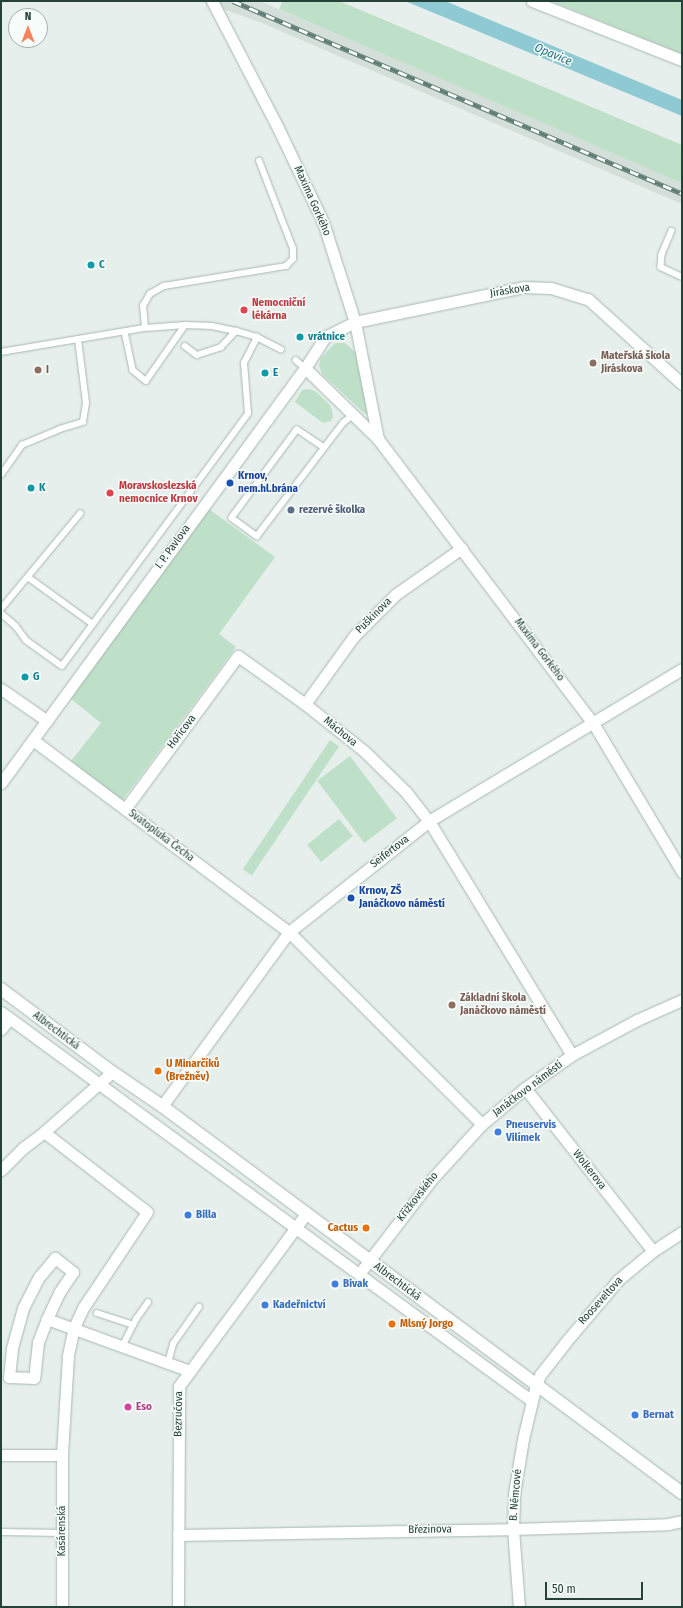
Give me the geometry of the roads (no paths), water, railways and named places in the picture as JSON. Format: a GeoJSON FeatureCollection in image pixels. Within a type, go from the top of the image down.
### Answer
{"type":"FeatureCollection","features":[{"type":"Feature","properties":{"kind":"main road","name":"Albrechtická"},"geometry":{"type":"LineString","coordinates":[[1,989],[112,1072],[162,1106],[682,1493]]}},
{"type":"Feature","properties":{"kind":"street","name":"Maxima Gorkého"},"geometry":{"type":"LineString","coordinates":[[212,1],[278,128],[323,222],[354,322],[378,439]]}},
{"type":"Feature","properties":{"kind":"street"},"geometry":{"type":"LineString","coordinates":[[532,1],[682,60]]}},
{"type":"Feature","properties":{"kind":"street","name":"Jiráskova"},"geometry":{"type":"LineString","coordinates":[[354,322],[524,287],[551,288],[588,299],[682,384]]}},
{"type":"Feature","properties":{"kind":"street","name":"I. P. Pavlova"},"geometry":{"type":"LineString","coordinates":[[1,783],[305,368],[325,337],[354,322]]}},
{"type":"Feature","properties":{"kind":"street","name":"Maxima Gorkého"},"geometry":{"type":"LineString","coordinates":[[305,368],[378,439],[593,723],[682,872]]}},
{"type":"Feature","properties":{"kind":"street","name":"Puškinova"},"geometry":{"type":"LineString","coordinates":[[305,704],[354,636],[396,594],[462,548]]}},
{"type":"Feature","properties":{"kind":"street","name":"Máchova"},"geometry":{"type":"LineString","coordinates":[[238,656],[305,704],[364,751],[406,792],[429,821]]}},
{"type":"Feature","properties":{"kind":"street","name":"Hořicova"},"geometry":{"type":"LineString","coordinates":[[125,809],[238,656]]}},
{"type":"Feature","properties":{"kind":"street","name":"Seifertova"},"geometry":{"type":"LineString","coordinates":[[162,1106],[289,932],[429,821],[682,669]]}},
{"type":"Feature","properties":{"kind":"street"},"geometry":{"type":"LineString","coordinates":[[1,689],[47,721]]}},
{"type":"Feature","properties":{"kind":"street","name":"Svatopluka Čecha"},"geometry":{"type":"LineString","coordinates":[[33,740],[289,932]]}},
{"type":"Feature","properties":{"kind":"street","name":"Janáčkovo náměstí"},"geometry":{"type":"LineString","coordinates":[[289,932],[482,1124],[525,1088],[572,1055],[429,821]]}},
{"type":"Feature","properties":{"kind":"street"},"geometry":{"type":"LineString","coordinates":[[572,1055],[637,1020],[682,1000]]}},
{"type":"Feature","properties":{"kind":"street","name":"Albrechtická"},"geometry":{"type":"LineString","coordinates":[[1,1030],[5,1016],[99,1083],[532,1401]]}},
{"type":"Feature","properties":{"kind":"street"},"geometry":{"type":"LineString","coordinates":[[1,1170],[23,1148],[44,1132],[112,1072]]}},
{"type":"Feature","properties":{"kind":"street","name":"Wolkerova"},"geometry":{"type":"LineString","coordinates":[[525,1088],[652,1251]]}},
{"type":"Feature","properties":{"kind":"street","name":"Křižkovského"},"geometry":{"type":"LineString","coordinates":[[359,1274],[431,1180],[482,1124]]}},
{"type":"Feature","properties":{"kind":"street","name":"Kasárenská"},"geometry":{"type":"LineString","coordinates":[[44,1132],[147,1212],[84,1308],[74,1327],[68,1356],[62,1456],[62,1607]]}},
{"type":"Feature","properties":{"kind":"street","name":"Bezručova"},"geometry":{"type":"LineString","coordinates":[[178,1607],[179,1386],[306,1214]]}},
{"type":"Feature","properties":{"kind":"street","name":"Rooseveltova"},"geometry":{"type":"LineString","coordinates":[[536,1385],[540,1375],[564,1344],[618,1280],[652,1251],[682,1232]]}},
{"type":"Feature","properties":{"kind":"street"},"geometry":{"type":"LineString","coordinates":[[55,1258],[74,1272],[59,1293],[47,1319],[38,1342],[34,1378],[10,1377],[12,1348],[23,1308],[39,1277],[55,1258]]}},
{"type":"Feature","properties":{"kind":"street"},"geometry":{"type":"LineString","coordinates":[[47,1319],[74,1327],[190,1371]]}},
{"type":"Feature","properties":{"kind":"street","name":"B. Němcové"},"geometry":{"type":"LineString","coordinates":[[519,1607],[513,1529],[514,1494],[523,1440],[536,1385]]}},
{"type":"Feature","properties":{"kind":"street"},"geometry":{"type":"LineString","coordinates":[[1,1455],[62,1456]]}},
{"type":"Feature","properties":{"kind":"street","name":"Březinova"},"geometry":{"type":"LineString","coordinates":[[178,1535],[513,1529],[668,1524],[682,1521]]}},
{"type":"Feature","properties":{"kind":"lane"},"geometry":{"type":"LineString","coordinates":[[145,328],[143,306],[150,294],[164,286],[286,266],[294,259],[294,249],[258,161]]}},
{"type":"Feature","properties":{"kind":"lane"},"geometry":{"type":"LineString","coordinates":[[672,231],[662,255],[661,267],[682,277]]}},
{"type":"Feature","properties":{"kind":"lane"},"geometry":{"type":"LineString","coordinates":[[125,332],[132,370],[146,381],[185,325]]}},
{"type":"Feature","properties":{"kind":"lane"},"geometry":{"type":"LineString","coordinates":[[1,352],[145,328],[185,325],[212,326],[236,331],[257,337],[281,349]]}},
{"type":"Feature","properties":{"kind":"lane"},"geometry":{"type":"LineString","coordinates":[[184,346],[197,355],[221,347],[236,331]]}},
{"type":"Feature","properties":{"kind":"lane"},"geometry":{"type":"LineString","coordinates":[[1,613],[16,626],[26,640],[62,666],[248,414],[244,363],[257,337]]}},
{"type":"Feature","properties":{"kind":"lane"},"geometry":{"type":"LineString","coordinates":[[1,475],[22,445],[60,429],[84,422],[86,403],[78,340]]}},
{"type":"Feature","properties":{"kind":"lane"},"geometry":{"type":"LineString","coordinates":[[296,360],[305,368]]}},
{"type":"Feature","properties":{"kind":"lane"},"geometry":{"type":"LineString","coordinates":[[324,448],[297,430],[232,518],[257,536],[324,448],[343,423],[353,415]]}},
{"type":"Feature","properties":{"kind":"lane"},"geometry":{"type":"LineString","coordinates":[[1,609],[80,514]]}},
{"type":"Feature","properties":{"kind":"lane"},"geometry":{"type":"LineString","coordinates":[[28,577],[93,624]]}},
{"type":"Feature","properties":{"kind":"lane"},"geometry":{"type":"LineString","coordinates":[[123,1346],[133,1325],[148,1302]]}},
{"type":"Feature","properties":{"kind":"lane"},"geometry":{"type":"LineString","coordinates":[[168,1363],[173,1344],[200,1307]]}},
{"type":"Feature","properties":{"kind":"lane"},"geometry":{"type":"LineString","coordinates":[[97,1313],[133,1325]]}},
{"type":"Feature","properties":{"kind":"lane"},"geometry":{"type":"LineString","coordinates":[[1,1532],[62,1533]]}},
{"type":"Feature","properties":{"kind":"water","name":"Opavice"},"geometry":{"type":"Polygon","coordinates":[[[405,1],[445,1],[682,100],[682,116],[405,1]]]}},
{"type":"Feature","properties":{"kind":"railway"},"geometry":{"type":"LineString","coordinates":[[233,1],[682,193]]}},
{"type":"Feature","properties":{"kind":"place","name":"C"},"geometry":{"type":"Point","coordinates":[91,265]}},
{"type":"Feature","properties":{"kind":"place","name":"Nemocniční lékárna"},"geometry":{"type":"Point","coordinates":[244,310]}},
{"type":"Feature","properties":{"kind":"place","name":"vrátnice"},"geometry":{"type":"Point","coordinates":[300,337]}},
{"type":"Feature","properties":{"kind":"place","name":"Mateřská škola Jiráskova"},"geometry":{"type":"Point","coordinates":[593,363]}},
{"type":"Feature","properties":{"kind":"place","name":"I"},"geometry":{"type":"Point","coordinates":[38,370]}},
{"type":"Feature","properties":{"kind":"place","name":"E"},"geometry":{"type":"Point","coordinates":[265,373]}},
{"type":"Feature","properties":{"kind":"place","name":"Krnov, nem.hl.brána"},"geometry":{"type":"Point","coordinates":[230,483]}},
{"type":"Feature","properties":{"kind":"place","name":"K"},"geometry":{"type":"Point","coordinates":[31,488]}},
{"type":"Feature","properties":{"kind":"place","name":"Moravskoslezská nemocnice Krnov"},"geometry":{"type":"Point","coordinates":[110,493]}},
{"type":"Feature","properties":{"kind":"place","name":"rezervé školka"},"geometry":{"type":"Point","coordinates":[291,510]}},
{"type":"Feature","properties":{"kind":"place","name":"G"},"geometry":{"type":"Point","coordinates":[25,677]}},
{"type":"Feature","properties":{"kind":"place","name":"Krnov, ZŠ Janáčkovo náměstí"},"geometry":{"type":"Point","coordinates":[351,898]}},
{"type":"Feature","properties":{"kind":"place","name":"Základní škola Janáčkovo náměstí"},"geometry":{"type":"Point","coordinates":[452,1005]}},
{"type":"Feature","properties":{"kind":"place","name":"U Minarčíků (Brežněv)"},"geometry":{"type":"Point","coordinates":[158,1071]}},
{"type":"Feature","properties":{"kind":"place","name":"Pneuservis Vilímek"},"geometry":{"type":"Point","coordinates":[498,1132]}},
{"type":"Feature","properties":{"kind":"place","name":"Billa"},"geometry":{"type":"Point","coordinates":[188,1215]}},
{"type":"Feature","properties":{"kind":"place","name":"Cactus"},"geometry":{"type":"Point","coordinates":[366,1228]}},
{"type":"Feature","properties":{"kind":"place","name":"Bivak"},"geometry":{"type":"Point","coordinates":[335,1284]}},
{"type":"Feature","properties":{"kind":"place","name":"Kadeřnictví"},"geometry":{"type":"Point","coordinates":[265,1305]}},
{"type":"Feature","properties":{"kind":"place","name":"Mlsný Jorgo"},"geometry":{"type":"Point","coordinates":[392,1324]}},
{"type":"Feature","properties":{"kind":"place","name":"Eso"},"geometry":{"type":"Point","coordinates":[128,1407]}},
{"type":"Feature","properties":{"kind":"place","name":"Bernat"},"geometry":{"type":"Point","coordinates":[635,1415]}}]}
